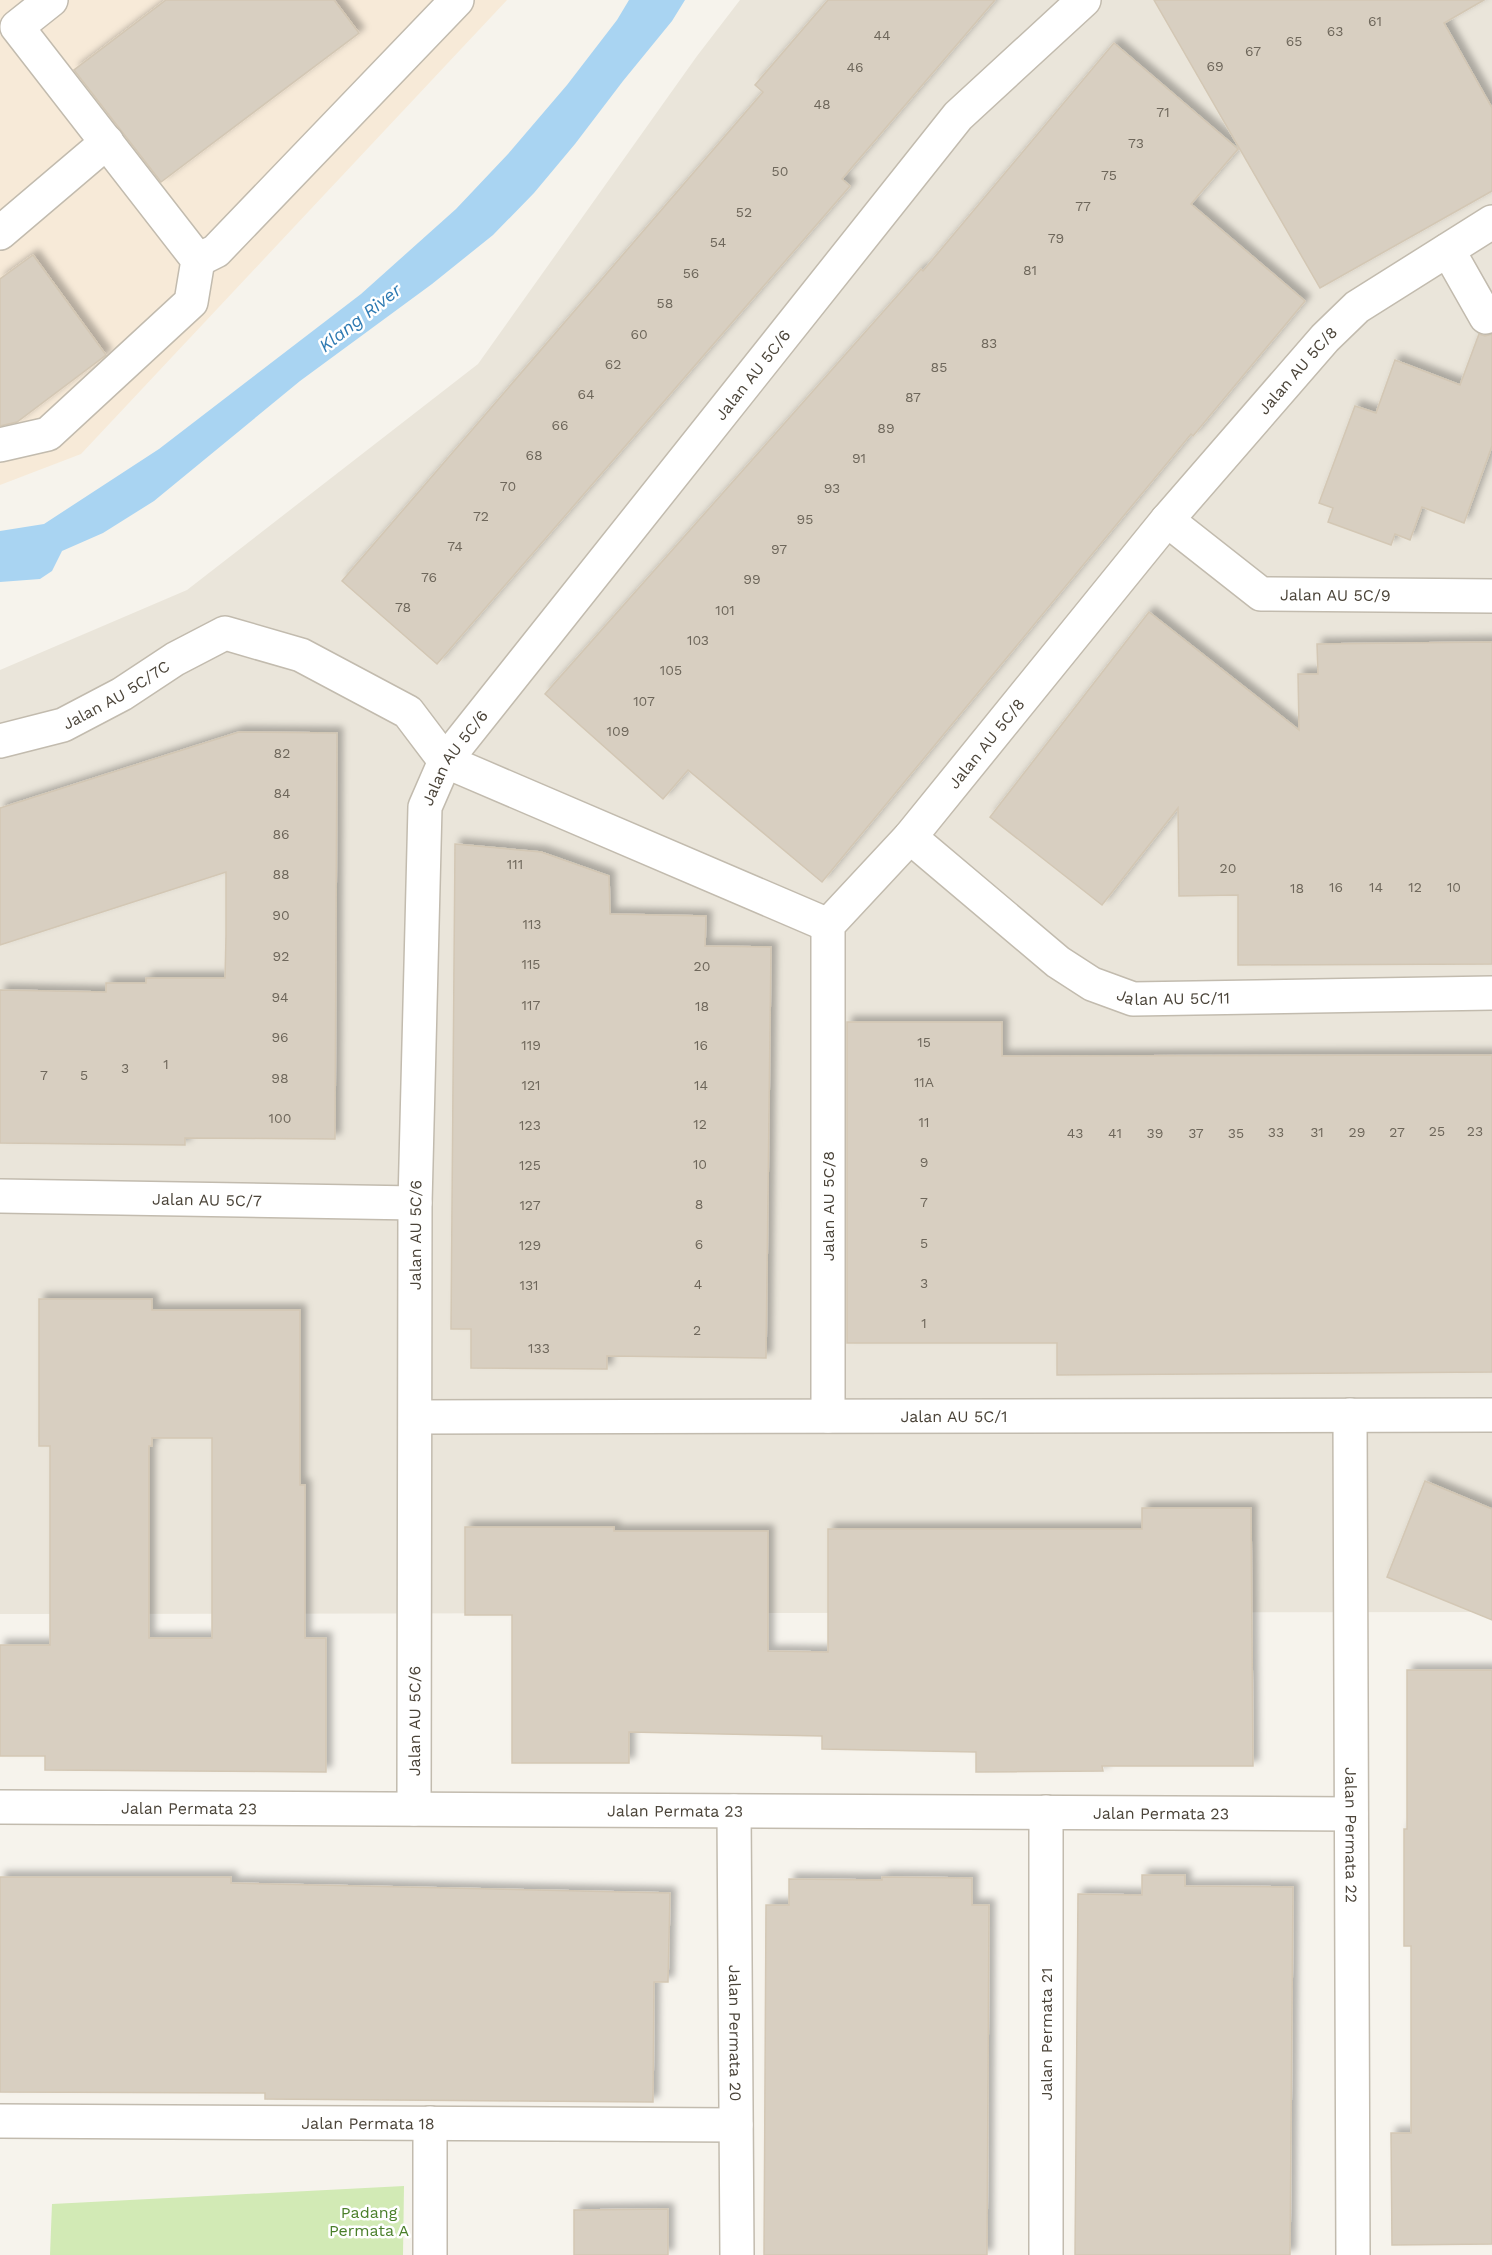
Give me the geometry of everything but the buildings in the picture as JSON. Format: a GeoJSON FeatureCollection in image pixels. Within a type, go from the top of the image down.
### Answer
{"type":"FeatureCollection","features":[{"type":"Feature","properties":{"kind":"street"},"geometry":{"type":"LineString","coordinates":[[0,445],[48,434],[190,302],[198,260],[17,27],[51,0]]}},
{"type":"Feature","properties":{"kind":"street"},"geometry":{"type":"LineString","coordinates":[[198,260],[216,251],[457,0]]}},
{"type":"Feature","properties":{"kind":"street","name":"Jalan AU 5C/6"},"geometry":{"type":"LineString","coordinates":[[414,1809],[415,1203],[425,807],[445,761],[958,116],[1084,0]]}},
{"type":"Feature","properties":{"kind":"street"},"geometry":{"type":"LineString","coordinates":[[0,233],[107,142]]}},
{"type":"Feature","properties":{"kind":"street","name":"Jalan AU 5C/8"},"geometry":{"type":"LineString","coordinates":[[828,1416],[828,925],[910,837],[1167,520],[1325,338],[1357,307],[1492,222]]}},
{"type":"Feature","properties":{"kind":"street"},"geometry":{"type":"LineString","coordinates":[[1448,250],[1486,317]]}},
{"type":"Feature","properties":{"kind":"street","name":"Jalan AU 5C/9"},"geometry":{"type":"LineString","coordinates":[[1167,520],[1260,594],[1492,596]]}},
{"type":"Feature","properties":{"kind":"street","name":"Jalan AU 5C/7C"},"geometry":{"type":"LineString","coordinates":[[0,741],[63,725],[123,694],[175,659],[225,633],[301,655],[408,712],[445,761]]}},
{"type":"Feature","properties":{"kind":"street"},"geometry":{"type":"LineString","coordinates":[[445,761],[828,925]]}},
{"type":"Feature","properties":{"kind":"street","name":"Jalan AU 5C/11"},"geometry":{"type":"LineString","coordinates":[[910,837],[1058,962],[1092,984],[1133,999],[1492,993]]}},
{"type":"Feature","properties":{"kind":"street","name":"Jalan AU 5C/7"},"geometry":{"type":"LineString","coordinates":[[0,1196],[415,1203]]}},
{"type":"Feature","properties":{"kind":"street","name":"Jalan Permata 22"},"geometry":{"type":"LineString","coordinates":[[1350,1415],[1353,2255]]}},
{"type":"Feature","properties":{"kind":"street","name":"Jalan AU 5C/1"},"geometry":{"type":"LineString","coordinates":[[416,1417],[1492,1415]]}},
{"type":"Feature","properties":{"kind":"street","name":"Jalan Permata 23"},"geometry":{"type":"LineString","coordinates":[[0,1807],[1351,1814]]}},
{"type":"Feature","properties":{"kind":"street","name":"Jalan Permata 20"},"geometry":{"type":"LineString","coordinates":[[734,1811],[737,2255]]}},
{"type":"Feature","properties":{"kind":"street","name":"Jalan Permata 21"},"geometry":{"type":"LineString","coordinates":[[1046,1812],[1046,2255]]}},
{"type":"Feature","properties":{"kind":"street","name":"Jalan Permata 18"},"geometry":{"type":"LineString","coordinates":[[0,2121],[736,2125]]}},
{"type":"Feature","properties":{"kind":"street"},"geometry":{"type":"LineString","coordinates":[[430,2123],[430,2255]]}},
{"type":"Feature","properties":{"kind":"shaded area"},"geometry":{"type":"Polygon","coordinates":[[[0,0],[507,0],[81,454],[0,485],[0,0]]]}},
{"type":"Feature","properties":{"kind":"shaded area"},"geometry":{"type":"Polygon","coordinates":[[[740,0],[1492,0],[1492,1612],[0,1614],[0,670],[187,590],[478,364],[697,56],[740,0]]]}},
{"type":"Feature","properties":{"kind":"green space","name":"Padang Permata A"},"geometry":{"type":"Polygon","coordinates":[[[404,2186],[403,2255],[50,2255],[52,2204],[404,2186]]]}},
{"type":"Feature","properties":{"kind":"water","name":"Klang River"},"geometry":{"type":"Polygon","coordinates":[[[629,0],[685,0],[672,21],[575,144],[534,193],[493,235],[432,284],[300,381],[154,501],[103,533],[62,551],[52,571],[40,579],[0,582],[0,531],[44,524],[159,449],[361,294],[456,209],[508,154],[567,85],[617,20],[629,0]]]}}]}
